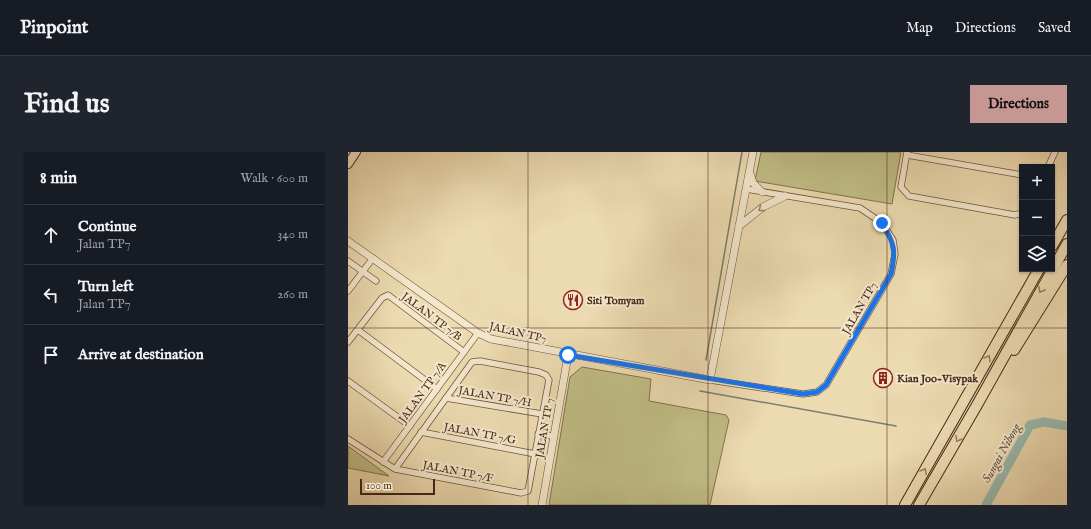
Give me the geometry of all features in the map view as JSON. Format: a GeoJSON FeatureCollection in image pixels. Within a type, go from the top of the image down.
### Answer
{"type":"FeatureCollection","features":[{"type":"Feature","properties":{"kind":"highway"},"geometry":{"type":"LineString","coordinates":[[1055,241],[1067,220]]}},
{"type":"Feature","properties":{"kind":"highway"},"geometry":{"type":"LineString","coordinates":[[919,505],[1067,244]]}},
{"type":"Feature","properties":{"kind":"highway"},"geometry":{"type":"LineString","coordinates":[[977,405],[994,383],[1067,265]]}},
{"type":"Feature","properties":{"kind":"highway"},"geometry":{"type":"LineString","coordinates":[[905,505],[1037,272]]}},
{"type":"Feature","properties":{"kind":"main road"},"geometry":{"type":"LineString","coordinates":[[348,164],[356,152]]}},
{"type":"Feature","properties":{"kind":"street"},"geometry":{"type":"LineString","coordinates":[[710,380],[753,152]]}},
{"type":"Feature","properties":{"kind":"street"},"geometry":{"type":"LineString","coordinates":[[1049,164],[1055,152]]}},
{"type":"Feature","properties":{"kind":"street"},"geometry":{"type":"LineString","coordinates":[[1019,174],[907,153],[901,188],[909,196],[1015,215],[1019,214]]}},
{"type":"Feature","properties":{"kind":"street"},"geometry":{"type":"LineString","coordinates":[[749,170],[753,182],[762,192]]}},
{"type":"Feature","properties":{"kind":"street","name":"JALAN TP7"},"geometry":{"type":"LineString","coordinates":[[348,241],[478,333],[491,339],[568,355],[710,380],[803,394],[817,392],[826,385],[891,274],[896,254],[893,240],[882,223],[860,208],[746,189]]}},
{"type":"Feature","properties":{"kind":"street"},"geometry":{"type":"LineString","coordinates":[[739,226],[763,207],[784,196]]}},
{"type":"Feature","properties":{"kind":"street"},"geometry":{"type":"LineString","coordinates":[[348,291],[373,258]]}},
{"type":"Feature","properties":{"kind":"street"},"geometry":{"type":"LineString","coordinates":[[348,261],[376,281]]}},
{"type":"Feature","properties":{"kind":"street","name":"JALAN TP 7/B"},"geometry":{"type":"LineString","coordinates":[[358,330],[382,298],[388,296],[464,352]]}},
{"type":"Feature","properties":{"kind":"street"},"geometry":{"type":"LineString","coordinates":[[348,342],[358,330],[437,389]]}},
{"type":"Feature","properties":{"kind":"street","name":"JALAN TP 7/A"},"geometry":{"type":"LineString","coordinates":[[383,462],[478,333]]}},
{"type":"Feature","properties":{"kind":"street","name":"JALAN TP 7"},"geometry":{"type":"LineString","coordinates":[[542,505],[568,355]]}},
{"type":"Feature","properties":{"kind":"street"},"geometry":{"type":"LineString","coordinates":[[395,469],[472,362],[480,361],[539,372],[546,375],[549,380],[535,454]]}},
{"type":"Feature","properties":{"kind":"street"},"geometry":{"type":"LineString","coordinates":[[348,381],[410,426]]}},
{"type":"Feature","properties":{"kind":"street","name":"JALAN TP 7/H"},"geometry":{"type":"LineString","coordinates":[[446,398],[542,414]]}},
{"type":"Feature","properties":{"kind":"street","name":"JALAN TP 7/G"},"geometry":{"type":"LineString","coordinates":[[421,432],[535,454]]}},
{"type":"Feature","properties":{"kind":"street"},"geometry":{"type":"LineString","coordinates":[[538,434],[553,436]]}},
{"type":"Feature","properties":{"kind":"street","name":"JALAN TP 7/F"},"geometry":{"type":"LineString","coordinates":[[348,439],[395,469],[521,493],[529,489],[535,454]]}},
{"type":"Feature","properties":{"kind":"shaded area"},"geometry":{"type":"Polygon","coordinates":[[[761,152],[901,152],[892,204],[755,181],[761,152]]]}},
{"type":"Feature","properties":{"kind":"shaded area"},"geometry":{"type":"Polygon","coordinates":[[[582,367],[651,379],[649,401],[726,415],[729,420],[710,505],[549,505],[570,377],[582,367]]]}},
{"type":"Feature","properties":{"kind":"shaded area"},"geometry":{"type":"Polygon","coordinates":[[[348,446],[389,476],[348,468],[348,446]]]}},
{"type":"Feature","properties":{"kind":"waterway"},"geometry":{"type":"LineString","coordinates":[[706,360],[742,152]]}},
{"type":"Feature","properties":{"kind":"waterway"},"geometry":{"type":"LineString","coordinates":[[700,391],[896,426]]}},
{"type":"Feature","properties":{"kind":"waterway","name":"Sungai Nibong"},"geometry":{"type":"LineString","coordinates":[[986,505],[1030,425],[1044,422],[1067,426]]}},
{"type":"Feature","properties":{"kind":"place","name":"Siti Tomyam"},"geometry":{"type":"Point","coordinates":[573,300]}},
{"type":"Feature","properties":{"kind":"place","name":"Kian Joo-Visypak"},"geometry":{"type":"Point","coordinates":[883,378]}},
{"type":"Feature","properties":{"kind":"route"},"geometry":{"type":"LineString","coordinates":[[568,355],[710,380],[803,394],[817,392],[826,385],[891,274],[896,254],[893,240],[882,223]]}}]}
